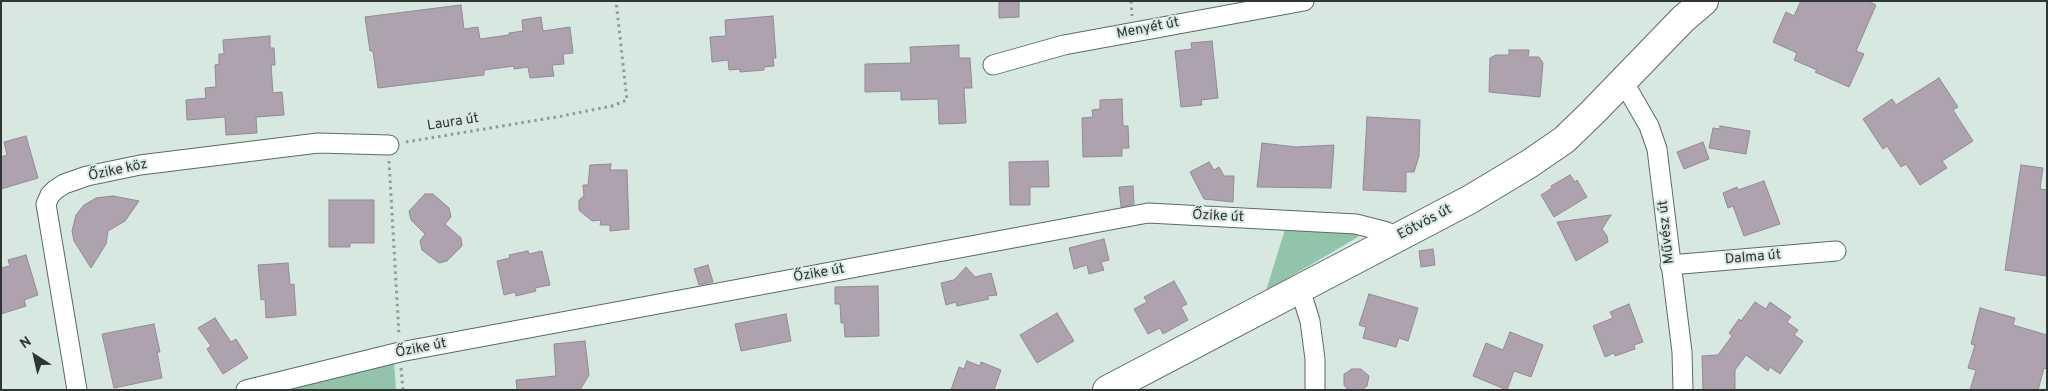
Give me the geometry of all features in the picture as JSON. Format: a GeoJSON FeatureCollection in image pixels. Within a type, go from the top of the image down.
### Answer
{"type":"FeatureCollection","features":[{"type":"Feature","properties":{"kind":"street","name":"Menyét út"},"geometry":{"type":"LineString","coordinates":[[993,64],[1064,45],[1304,1]]}},
{"type":"Feature","properties":{"kind":"street","name":"Eötvös út"},"geometry":{"type":"LineString","coordinates":[[1107,390],[1469,200],[1529,164],[1564,140],[1683,19],[1704,1]]}},
{"type":"Feature","properties":{"kind":"street","name":"Művész út"},"geometry":{"type":"LineString","coordinates":[[1624,81],[1649,126],[1657,149],[1682,352],[1683,390]]}},
{"type":"Feature","properties":{"kind":"street","name":"Őzike köz"},"geometry":{"type":"LineString","coordinates":[[77,390],[46,204],[50,195],[55,190],[64,184],[87,176],[140,165],[318,143],[388,145]]}},
{"type":"Feature","properties":{"kind":"street","name":"Őzike út"},"geometry":{"type":"LineString","coordinates":[[246,390],[400,352],[1148,214],[1356,224],[1387,232],[1392,240]]}},
{"type":"Feature","properties":{"kind":"street","name":"Dalma út"},"geometry":{"type":"LineString","coordinates":[[1670,266],[1836,251]]}},
{"type":"Feature","properties":{"kind":"street"},"geometry":{"type":"LineString","coordinates":[[1300,289],[1310,321],[1315,359],[1315,390]]}},
{"type":"Feature","properties":{"kind":"path","name":"Laura út"},"geometry":{"type":"LineString","coordinates":[[388,145],[562,116],[612,106],[626,100],[616,1]]}},
{"type":"Feature","properties":{"kind":"path"},"geometry":{"type":"LineString","coordinates":[[388,145],[400,352]]}},
{"type":"Feature","properties":{"kind":"green space"},"geometry":{"type":"Polygon","coordinates":[[[1286,226],[1357,231],[1358,237],[1266,291],[1286,226]]]}},
{"type":"Feature","properties":{"kind":"green space"},"geometry":{"type":"Polygon","coordinates":[[[394,362],[396,390],[280,390],[394,362]]]}},
{"type":"Feature","properties":{"kind":"building"},"geometry":{"type":"Polygon","coordinates":[[[999,1],[1019,1],[1019,17],[999,18],[999,1]]]}},
{"type":"Feature","properties":{"kind":"building"},"geometry":{"type":"Polygon","coordinates":[[[1801,1],[1868,1],[1876,5],[1856,51],[1864,54],[1849,87],[1815,72],[1817,70],[1794,60],[1797,53],[1773,42],[1786,12],[1794,16],[1801,1]]]}},
{"type":"Feature","properties":{"kind":"building"},"geometry":{"type":"Polygon","coordinates":[[[461,5],[464,29],[478,27],[480,39],[523,31],[522,20],[541,17],[543,31],[570,27],[573,53],[563,54],[564,64],[552,65],[554,76],[530,78],[528,67],[514,69],[514,66],[484,70],[484,75],[378,88],[373,51],[370,51],[365,17],[461,5]]]}},
{"type":"Feature","properties":{"kind":"building"},"geometry":{"type":"Polygon","coordinates":[[[773,16],[776,58],[773,58],[774,66],[764,67],[764,70],[740,72],[740,69],[729,70],[728,60],[712,62],[710,37],[726,36],[725,20],[773,16]]]}},
{"type":"Feature","properties":{"kind":"building"},"geometry":{"type":"Polygon","coordinates":[[[270,36],[270,48],[274,48],[275,65],[271,65],[273,93],[282,92],[284,115],[256,117],[257,133],[226,135],[225,117],[187,120],[186,100],[206,98],[205,88],[216,87],[215,65],[219,64],[219,54],[224,54],[223,40],[270,36]]]}},
{"type":"Feature","properties":{"kind":"building"},"geometry":{"type":"Polygon","coordinates":[[[1212,41],[1218,98],[1201,100],[1202,105],[1181,107],[1175,51],[1192,49],[1191,43],[1212,41]]]}},
{"type":"Feature","properties":{"kind":"building"},"geometry":{"type":"Polygon","coordinates":[[[959,45],[959,58],[970,58],[972,88],[964,88],[966,123],[939,124],[938,99],[901,100],[901,91],[865,92],[865,64],[911,63],[910,47],[959,45]]]}},
{"type":"Feature","properties":{"kind":"building"},"geometry":{"type":"Polygon","coordinates":[[[1509,50],[1529,50],[1528,57],[1539,57],[1543,63],[1540,97],[1489,92],[1490,58],[1496,55],[1509,55],[1509,50]]]}},
{"type":"Feature","properties":{"kind":"building"},"geometry":{"type":"Polygon","coordinates":[[[1939,78],[1958,107],[1953,110],[1973,141],[1942,161],[1947,168],[1920,185],[1906,164],[1901,167],[1887,146],[1883,149],[1863,119],[1892,99],[1896,105],[1939,78]]]}},
{"type":"Feature","properties":{"kind":"building"},"geometry":{"type":"Polygon","coordinates":[[[1122,99],[1123,126],[1128,126],[1129,148],[1122,148],[1122,156],[1083,157],[1082,118],[1093,117],[1092,110],[1100,109],[1100,100],[1122,99]]]}},
{"type":"Feature","properties":{"kind":"building"},"geometry":{"type":"Polygon","coordinates":[[[1367,117],[1420,120],[1419,156],[1414,172],[1406,172],[1406,192],[1363,190],[1367,117]]]}},
{"type":"Feature","properties":{"kind":"building"},"geometry":{"type":"Polygon","coordinates":[[[1720,126],[1750,131],[1746,154],[1709,148],[1713,128],[1720,129],[1720,126]]]}},
{"type":"Feature","properties":{"kind":"building"},"geometry":{"type":"Polygon","coordinates":[[[26,136],[38,178],[1,189],[1,157],[7,155],[4,142],[26,136]]]}},
{"type":"Feature","properties":{"kind":"building"},"geometry":{"type":"Polygon","coordinates":[[[1703,142],[1709,159],[1684,169],[1677,152],[1703,142]]]}},
{"type":"Feature","properties":{"kind":"building"},"geometry":{"type":"Polygon","coordinates":[[[1262,143],[1296,147],[1334,145],[1331,188],[1257,187],[1262,143]]]}},
{"type":"Feature","properties":{"kind":"building"},"geometry":{"type":"Polygon","coordinates":[[[1048,161],[1049,187],[1030,187],[1030,205],[1010,205],[1009,162],[1048,161]]]}},
{"type":"Feature","properties":{"kind":"building"},"geometry":{"type":"Polygon","coordinates":[[[1209,162],[1214,170],[1219,167],[1224,176],[1234,176],[1233,202],[1204,199],[1190,172],[1209,162]]]}},
{"type":"Feature","properties":{"kind":"building"},"geometry":{"type":"Polygon","coordinates":[[[611,164],[610,170],[627,170],[629,229],[610,231],[610,225],[600,225],[601,220],[592,221],[579,210],[579,200],[584,196],[583,185],[588,185],[590,165],[611,164]]]}},
{"type":"Feature","properties":{"kind":"building"},"geometry":{"type":"Polygon","coordinates":[[[2021,165],[2043,168],[2040,189],[2047,190],[2047,276],[2005,270],[2021,165]]]}},
{"type":"Feature","properties":{"kind":"building"},"geometry":{"type":"Polygon","coordinates":[[[1570,175],[1575,182],[1577,180],[1587,197],[1554,217],[1541,195],[1552,188],[1551,186],[1570,175]]]}},
{"type":"Feature","properties":{"kind":"building"},"geometry":{"type":"Polygon","coordinates":[[[1764,181],[1780,224],[1744,236],[1733,206],[1728,208],[1723,193],[1737,187],[1738,190],[1764,181]]]}},
{"type":"Feature","properties":{"kind":"building"},"geometry":{"type":"Polygon","coordinates":[[[1133,186],[1134,204],[1121,207],[1119,187],[1133,186]]]}},
{"type":"Feature","properties":{"kind":"building"},"geometry":{"type":"Polygon","coordinates":[[[425,194],[433,194],[449,208],[451,217],[445,224],[461,238],[462,246],[447,261],[439,263],[422,250],[420,241],[425,234],[411,220],[409,211],[425,194]]]}},
{"type":"Feature","properties":{"kind":"building"},"geometry":{"type":"Polygon","coordinates":[[[113,196],[139,201],[125,221],[108,231],[106,244],[91,268],[74,241],[72,231],[76,215],[84,205],[96,198],[113,196]]]}},
{"type":"Feature","properties":{"kind":"building"},"geometry":{"type":"Polygon","coordinates":[[[329,200],[374,200],[374,243],[350,243],[350,247],[329,247],[329,200]]]}},
{"type":"Feature","properties":{"kind":"building"},"geometry":{"type":"Polygon","coordinates":[[[1611,215],[1602,229],[1607,236],[1608,242],[1576,261],[1557,222],[1611,215]]]}},
{"type":"Feature","properties":{"kind":"building"},"geometry":{"type":"Polygon","coordinates":[[[1104,239],[1109,260],[1101,262],[1104,270],[1089,274],[1087,265],[1074,269],[1069,248],[1104,239]]]}},
{"type":"Feature","properties":{"kind":"building"},"geometry":{"type":"Polygon","coordinates":[[[1433,249],[1435,265],[1421,267],[1419,251],[1433,249]]]}},
{"type":"Feature","properties":{"kind":"building"},"geometry":{"type":"Polygon","coordinates":[[[528,251],[529,254],[542,251],[550,285],[535,288],[536,291],[516,296],[515,292],[504,295],[497,261],[510,258],[509,255],[528,251]]]}},
{"type":"Feature","properties":{"kind":"building"},"geometry":{"type":"Polygon","coordinates":[[[26,255],[38,295],[24,300],[26,306],[1,314],[1,268],[10,266],[8,260],[26,255]]]}},
{"type":"Feature","properties":{"kind":"building"},"geometry":{"type":"Polygon","coordinates":[[[288,263],[290,285],[294,284],[296,315],[266,318],[265,299],[261,300],[258,265],[288,263]]]}},
{"type":"Feature","properties":{"kind":"building"},"geometry":{"type":"Polygon","coordinates":[[[708,265],[713,282],[699,285],[694,269],[708,265]]]}},
{"type":"Feature","properties":{"kind":"building"},"geometry":{"type":"Polygon","coordinates":[[[966,267],[975,277],[991,273],[997,295],[987,296],[989,299],[957,306],[956,302],[946,305],[941,283],[954,280],[966,267]]]}},
{"type":"Feature","properties":{"kind":"building"},"geometry":{"type":"Polygon","coordinates":[[[1174,281],[1187,304],[1181,307],[1188,320],[1163,334],[1160,328],[1148,334],[1134,309],[1147,302],[1144,297],[1174,281]]]}},
{"type":"Feature","properties":{"kind":"building"},"geometry":{"type":"Polygon","coordinates":[[[878,286],[879,336],[845,337],[844,323],[841,323],[840,304],[835,304],[835,287],[878,286]]]}},
{"type":"Feature","properties":{"kind":"building"},"geometry":{"type":"Polygon","coordinates":[[[1369,294],[1418,308],[1408,341],[1399,338],[1396,347],[1363,338],[1366,327],[1359,325],[1369,294]]]}},
{"type":"Feature","properties":{"kind":"building"},"geometry":{"type":"Polygon","coordinates":[[[1755,302],[1766,309],[1770,302],[1791,317],[1787,322],[1798,330],[1794,335],[1803,341],[1780,374],[1770,367],[1768,371],[1746,355],[1735,370],[1735,390],[1703,390],[1702,356],[1718,355],[1732,336],[1729,333],[1755,302]]]}},
{"type":"Feature","properties":{"kind":"building"},"geometry":{"type":"Polygon","coordinates":[[[1629,304],[1643,342],[1634,345],[1635,349],[1615,356],[1614,353],[1605,357],[1593,326],[1613,318],[1610,312],[1629,304]]]}},
{"type":"Feature","properties":{"kind":"building"},"geometry":{"type":"Polygon","coordinates":[[[1980,308],[2015,318],[2013,325],[2047,335],[2047,369],[2044,368],[2038,390],[1970,390],[1976,370],[1968,368],[1975,345],[1971,344],[1980,308]]]}},
{"type":"Feature","properties":{"kind":"building"},"geometry":{"type":"Polygon","coordinates":[[[1057,313],[1074,341],[1037,363],[1020,335],[1057,313]]]}},
{"type":"Feature","properties":{"kind":"building"},"geometry":{"type":"Polygon","coordinates":[[[786,314],[791,341],[741,351],[735,324],[786,314]]]}},
{"type":"Feature","properties":{"kind":"building"},"geometry":{"type":"Polygon","coordinates":[[[215,318],[231,342],[236,339],[248,358],[223,374],[207,349],[211,346],[198,328],[215,318]]]}},
{"type":"Feature","properties":{"kind":"building"},"geometry":{"type":"Polygon","coordinates":[[[154,324],[160,352],[157,352],[162,378],[114,388],[102,334],[154,324]]]}},
{"type":"Feature","properties":{"kind":"building"},"geometry":{"type":"Polygon","coordinates":[[[1510,332],[1543,345],[1531,377],[1514,371],[1507,390],[1473,376],[1486,343],[1503,350],[1510,332]]]}},
{"type":"Feature","properties":{"kind":"building"},"geometry":{"type":"Polygon","coordinates":[[[585,341],[589,375],[580,390],[517,390],[516,380],[556,376],[554,344],[585,341]]]}},
{"type":"Feature","properties":{"kind":"building"},"geometry":{"type":"Polygon","coordinates":[[[967,361],[980,366],[981,362],[1001,370],[994,390],[951,390],[959,367],[964,369],[967,361]]]}},
{"type":"Feature","properties":{"kind":"building"},"geometry":{"type":"Polygon","coordinates":[[[1352,369],[1361,369],[1369,376],[1367,386],[1362,390],[1348,390],[1344,385],[1344,374],[1352,369]]]}}]}
